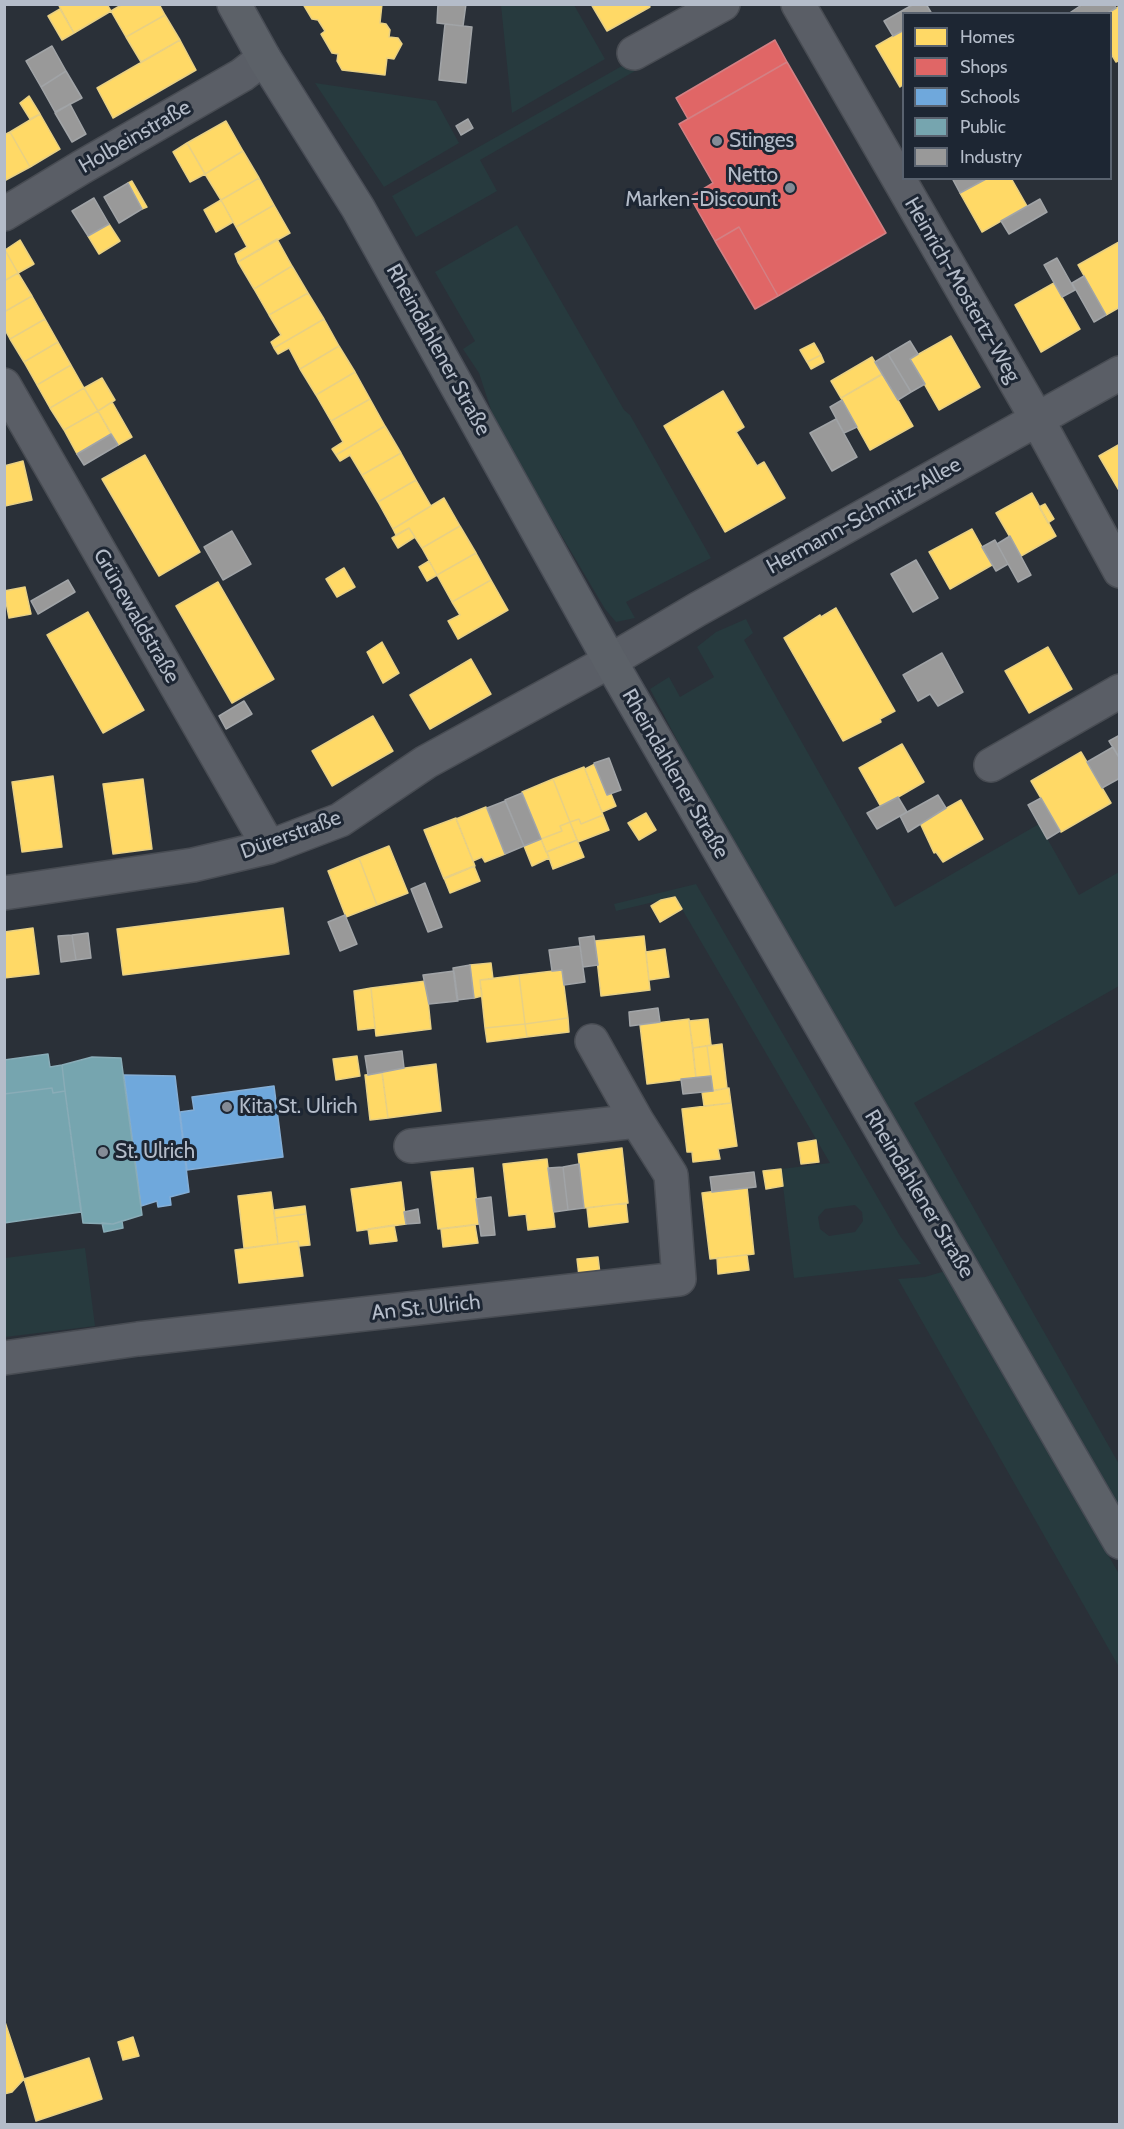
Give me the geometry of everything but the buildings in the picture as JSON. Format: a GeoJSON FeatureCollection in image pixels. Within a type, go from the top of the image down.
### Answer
{"type":"FeatureCollection","features":[{"type":"Feature","properties":{"kind":"main road","name":"Rheindahlener Straße"},"geometry":{"type":"LineString","coordinates":[[234,4],[264,58],[358,208],[610,661],[1119,1542]]}},
{"type":"Feature","properties":{"kind":"street"},"geometry":{"type":"LineString","coordinates":[[634,53],[723,4]]}},
{"type":"Feature","properties":{"kind":"street","name":"Heinrich-Mostertz-Weg"},"geometry":{"type":"LineString","coordinates":[[798,4],[1037,419],[1119,571]]}},
{"type":"Feature","properties":{"kind":"street","name":"Holbeinstraße"},"geometry":{"type":"LineString","coordinates":[[4,214],[242,75],[264,58]]}},
{"type":"Feature","properties":{"kind":"street","name":"Hermann-Schmitz-Allee"},"geometry":{"type":"LineString","coordinates":[[610,661],[698,609],[1119,373]]}},
{"type":"Feature","properties":{"kind":"street","name":"Grünewaldstraße"},"geometry":{"type":"LineString","coordinates":[[4,385],[18,434],[269,847]]}},
{"type":"Feature","properties":{"kind":"street","name":"Dürerstraße"},"geometry":{"type":"LineString","coordinates":[[4,893],[193,866],[269,847],[340,820],[426,762],[610,661]]}},
{"type":"Feature","properties":{"kind":"street"},"geometry":{"type":"LineString","coordinates":[[991,765],[1119,691]]}},
{"type":"Feature","properties":{"kind":"street","name":"An St. Ulrich"},"geometry":{"type":"LineString","coordinates":[[4,1358],[138,1340],[679,1279],[671,1175],[637,1121],[592,1041]]}},
{"type":"Feature","properties":{"kind":"street"},"geometry":{"type":"LineString","coordinates":[[411,1146],[637,1121]]}},
{"type":"Feature","properties":{"kind":"green space"},"geometry":{"type":"Polygon","coordinates":[[[501,5],[574,5],[605,59],[512,113],[501,5]]]}},
{"type":"Feature","properties":{"kind":"green space"},"geometry":{"type":"Polygon","coordinates":[[[629,62],[635,71],[480,160],[497,191],[416,237],[392,196],[629,62]]]}},
{"type":"Feature","properties":{"kind":"green space"},"geometry":{"type":"Polygon","coordinates":[[[315,83],[436,101],[459,143],[384,187],[315,83]]]}},
{"type":"Feature","properties":{"kind":"green space"},"geometry":{"type":"Polygon","coordinates":[[[517,225],[624,410],[630,415],[711,558],[626,602],[635,618],[616,622],[605,609],[496,425],[479,373],[463,349],[475,341],[435,272],[517,225]]]}},
{"type":"Feature","properties":{"kind":"green space"},"geometry":{"type":"Polygon","coordinates":[[[746,619],[753,633],[744,640],[895,907],[1039,824],[1079,895],[1119,872],[1119,986],[914,1103],[1119,1464],[1119,1508],[771,910],[650,689],[669,677],[680,697],[714,677],[697,647],[716,632],[746,619]]]}},
{"type":"Feature","properties":{"kind":"green space"},"geometry":{"type":"Polygon","coordinates":[[[696,884],[900,1236],[921,1264],[794,1278],[781,1169],[830,1163],[675,897],[616,911],[614,904],[696,884]],[[855,1205],[825,1209],[818,1217],[820,1229],[829,1236],[855,1232],[863,1221],[862,1212],[855,1205]]]}},
{"type":"Feature","properties":{"kind":"green space"},"geometry":{"type":"Polygon","coordinates":[[[85,1248],[95,1326],[5,1337],[5,1258],[85,1248]]]}},
{"type":"Feature","properties":{"kind":"green space"},"geometry":{"type":"Polygon","coordinates":[[[945,1271],[1119,1574],[1119,1667],[898,1279],[925,1277],[945,1271]]]}},
{"type":"Feature","properties":{"kind":"place","name":"Stinges"},"geometry":{"type":"Point","coordinates":[717,141]}},
{"type":"Feature","properties":{"kind":"place","name":"Netto Marken-Discount"},"geometry":{"type":"Point","coordinates":[790,188]}},
{"type":"Feature","properties":{"kind":"place","name":"Kita St. Ulrich"},"geometry":{"type":"Point","coordinates":[227,1107]}},
{"type":"Feature","properties":{"kind":"place","name":"St. Ulrich"},"geometry":{"type":"Point","coordinates":[103,1152]}}]}
